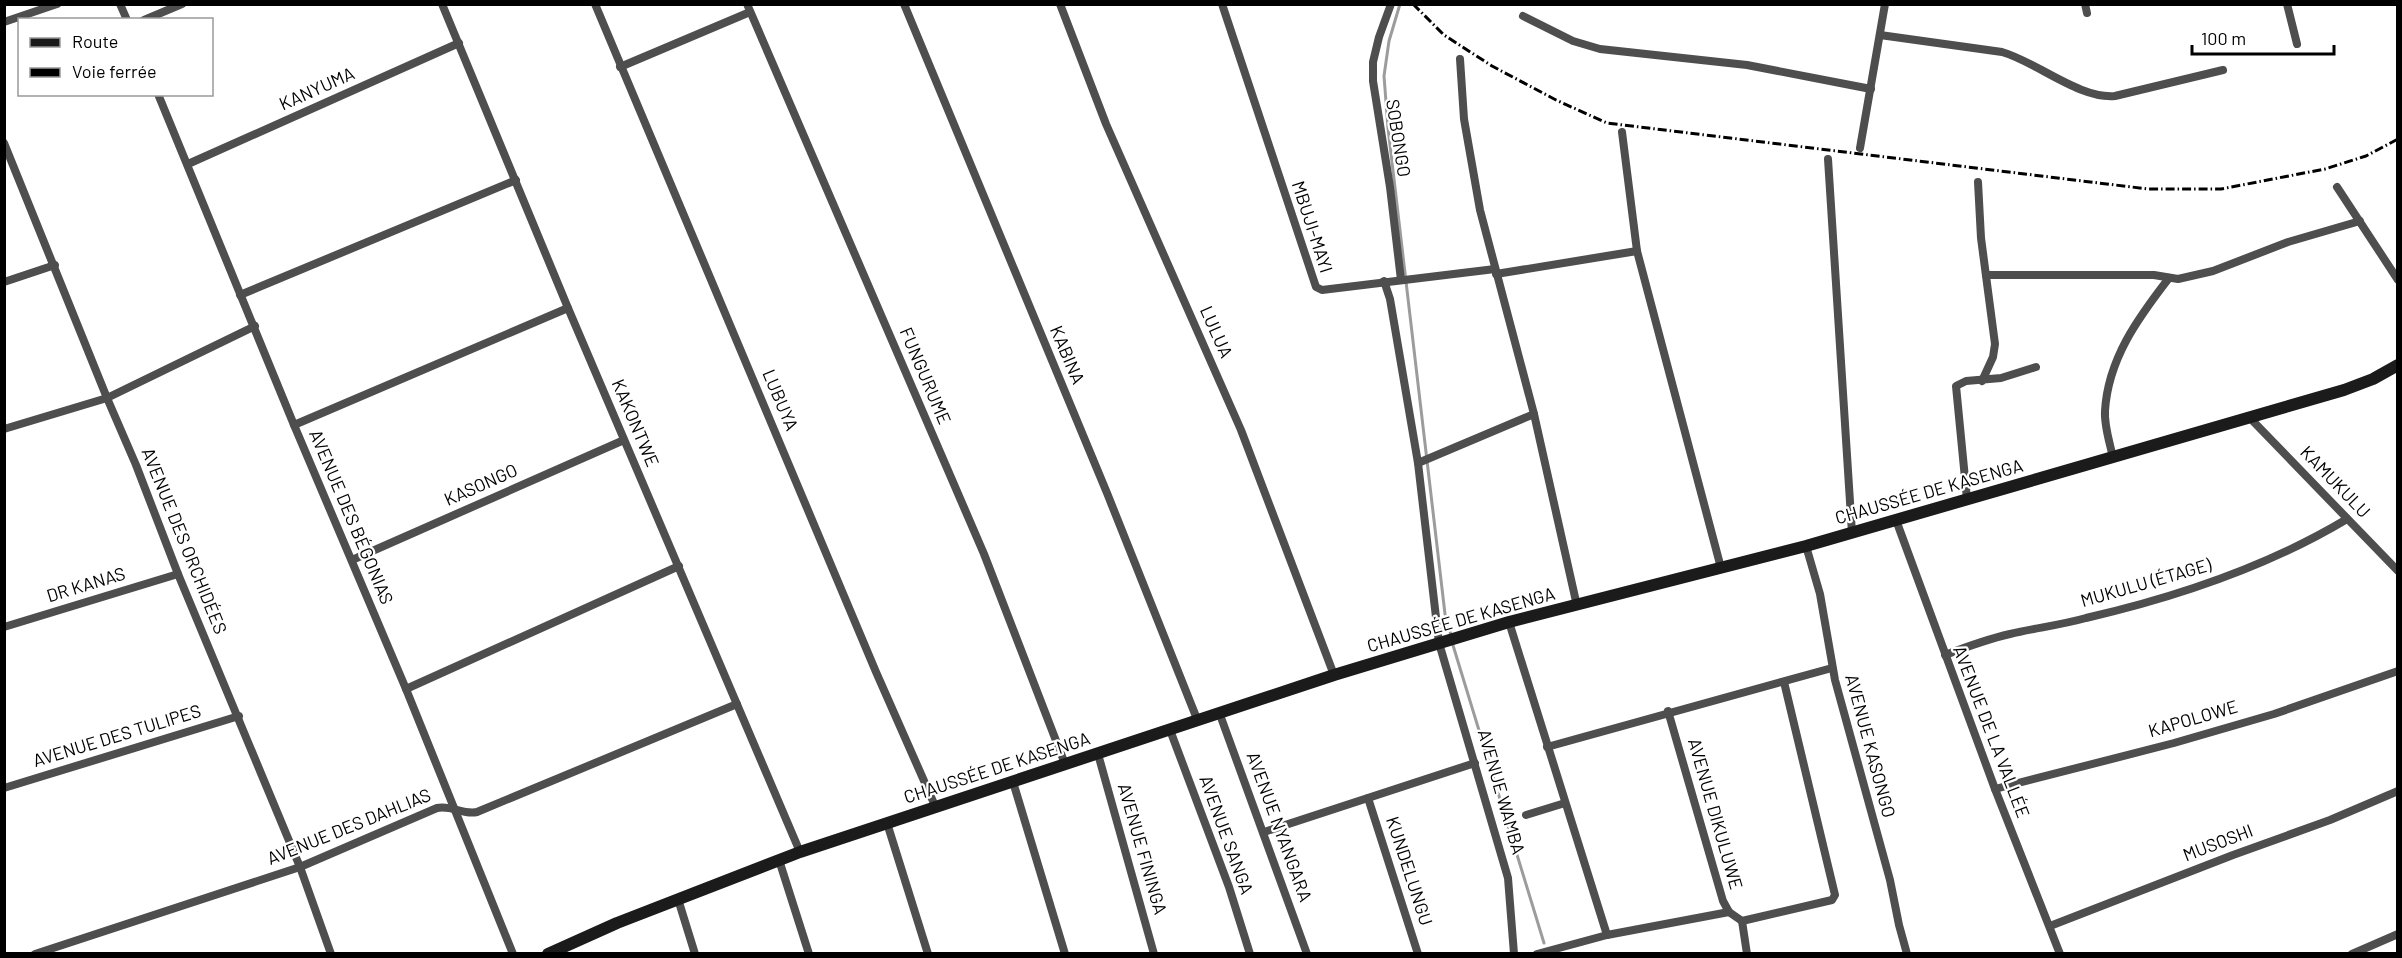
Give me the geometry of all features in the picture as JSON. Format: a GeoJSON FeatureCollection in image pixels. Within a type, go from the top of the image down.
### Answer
{"type":"FeatureCollection","features":[{"type":"Feature","properties":{"kind":"main road","name":"CHAUSSÉE DE KASENGA"},"geometry":{"type":"LineString","coordinates":[[548,954],[617,923],[800,852],[1334,675],[1509,622],[1806,546],[2113,458],[2359,385],[2397,365]]}},
{"type":"Feature","properties":{"kind":"street"},"geometry":{"type":"LineString","coordinates":[[4,22],[57,4]]}},
{"type":"Feature","properties":{"kind":"street"},"geometry":{"type":"LineString","coordinates":[[120,4],[126,18]]}},
{"type":"Feature","properties":{"kind":"street"},"geometry":{"type":"LineString","coordinates":[[149,18],[182,4]]}},
{"type":"Feature","properties":{"kind":"street","name":"KAKONTWE"},"geometry":{"type":"LineString","coordinates":[[442,4],[568,308],[800,852]]}},
{"type":"Feature","properties":{"kind":"street","name":"LUBUYA"},"geometry":{"type":"LineString","coordinates":[[596,4],[620,67],[876,672],[936,808]]}},
{"type":"Feature","properties":{"kind":"street","name":"KABINA"},"geometry":{"type":"LineString","coordinates":[[904,4],[1107,493],[1197,719]]}},
{"type":"Feature","properties":{"kind":"street","name":"LULUA"},"geometry":{"type":"LineString","coordinates":[[1060,4],[1106,124],[1241,430],[1334,675]]}},
{"type":"Feature","properties":{"kind":"street","name":"MBUJI-MAYI"},"geometry":{"type":"LineString","coordinates":[[1222,4],[1316,287],[1322,290],[1384,281],[1495,272],[1637,251]]}},
{"type":"Feature","properties":{"kind":"street","name":"SOBONGO"},"geometry":{"type":"LineString","coordinates":[[1391,4],[1373,62],[1373,81],[1390,187],[1401,280]]}},
{"type":"Feature","properties":{"kind":"street"},"geometry":{"type":"LineString","coordinates":[[1860,148],[1885,4]]}},
{"type":"Feature","properties":{"kind":"street"},"geometry":{"type":"LineString","coordinates":[[2287,4],[2297,44]]}},
{"type":"Feature","properties":{"kind":"street"},"geometry":{"type":"LineString","coordinates":[[620,67],[748,8]]}},
{"type":"Feature","properties":{"kind":"street","name":"FUNGURUME"},"geometry":{"type":"LineString","coordinates":[[748,8],[984,554],[1065,764]]}},
{"type":"Feature","properties":{"kind":"street"},"geometry":{"type":"LineString","coordinates":[[1523,16],[1573,41],[1600,49],[1747,65],[1871,89]]}},
{"type":"Feature","properties":{"kind":"street"},"geometry":{"type":"LineString","coordinates":[[1880,35],[2002,52],[2019,57],[2064,80],[2105,96],[2115,96],[2223,70]]}},
{"type":"Feature","properties":{"kind":"street","name":"KANYUMA"},"geometry":{"type":"LineString","coordinates":[[188,164],[459,43]]}},
{"type":"Feature","properties":{"kind":"street"},"geometry":{"type":"LineString","coordinates":[[1460,59],[1462,103],[1479,210],[1534,414],[1577,606]]}},
{"type":"Feature","properties":{"kind":"street","name":"AVENUE DES BÉGONIAS"},"geometry":{"type":"LineString","coordinates":[[159,96],[294,425],[406,689],[513,954]]}},
{"type":"Feature","properties":{"kind":"street"},"geometry":{"type":"LineString","coordinates":[[1622,132],[1637,251],[1720,568]]}},
{"type":"Feature","properties":{"kind":"street","name":"AVENUE DES ORCHIDÉES"},"geometry":{"type":"LineString","coordinates":[[4,143],[136,465],[178,574],[300,867],[331,954]]}},
{"type":"Feature","properties":{"kind":"street"},"geometry":{"type":"LineString","coordinates":[[1828,159],[1852,533]]}},
{"type":"Feature","properties":{"kind":"street"},"geometry":{"type":"LineString","coordinates":[[240,295],[516,180]]}},
{"type":"Feature","properties":{"kind":"street"},"geometry":{"type":"LineString","coordinates":[[1978,182],[1981,238],[1995,344],[1993,357],[1982,381]]}},
{"type":"Feature","properties":{"kind":"street"},"geometry":{"type":"LineString","coordinates":[[2337,187],[2397,280]]}},
{"type":"Feature","properties":{"kind":"street"},"geometry":{"type":"LineString","coordinates":[[1986,275],[2154,275],[2178,279],[2212,271],[2288,242],[2360,222]]}},
{"type":"Feature","properties":{"kind":"street"},"geometry":{"type":"LineString","coordinates":[[4,282],[55,265]]}},
{"type":"Feature","properties":{"kind":"street"},"geometry":{"type":"LineString","coordinates":[[2113,458],[2105,413],[2116,360],[2131,331],[2169,278]]}},
{"type":"Feature","properties":{"kind":"street","name":"AVENUE WAMBA"},"geometry":{"type":"LineString","coordinates":[[1384,281],[1390,299],[1448,640],[1475,763],[1508,878],[1514,954]]}},
{"type":"Feature","properties":{"kind":"street"},"geometry":{"type":"LineString","coordinates":[[294,425],[568,308]]}},
{"type":"Feature","properties":{"kind":"street"},"geometry":{"type":"LineString","coordinates":[[4,429],[107,398],[255,326]]}},
{"type":"Feature","properties":{"kind":"street"},"geometry":{"type":"LineString","coordinates":[[1967,499],[1955,388],[1962,382],[2012,376],[2036,367]]}},
{"type":"Feature","properties":{"kind":"street"},"geometry":{"type":"LineString","coordinates":[[1418,463],[1534,414]]}},
{"type":"Feature","properties":{"kind":"street","name":"KAMUKULU"},"geometry":{"type":"LineString","coordinates":[[2249,417],[2397,570]]}},
{"type":"Feature","properties":{"kind":"street","name":"KASONGO"},"geometry":{"type":"LineString","coordinates":[[352,560],[624,440]]}},
{"type":"Feature","properties":{"kind":"street","name":"MUKULU (ÉTAGE)"},"geometry":{"type":"LineString","coordinates":[[1945,655],[2008,634],[2094,616],[2226,577],[2284,553],[2347,519]]}},
{"type":"Feature","properties":{"kind":"street","name":"AVENUE DE LA VALLÉE"},"geometry":{"type":"LineString","coordinates":[[1896,520],[1995,789],[2060,954]]}},
{"type":"Feature","properties":{"kind":"street","name":"AVENUE KASONGO"},"geometry":{"type":"LineString","coordinates":[[1806,546],[1820,594],[1832,668],[1888,874],[1907,954]]}},
{"type":"Feature","properties":{"kind":"street"},"geometry":{"type":"LineString","coordinates":[[406,689],[679,566]]}},
{"type":"Feature","properties":{"kind":"street","name":"DR KANAS"},"geometry":{"type":"LineString","coordinates":[[4,627],[178,574]]}},
{"type":"Feature","properties":{"kind":"street"},"geometry":{"type":"LineString","coordinates":[[1509,622],[1607,935]]}},
{"type":"Feature","properties":{"kind":"street"},"geometry":{"type":"LineString","coordinates":[[1547,747],[1668,711],[1832,668]]}},
{"type":"Feature","properties":{"kind":"street","name":"KAPOLOWE"},"geometry":{"type":"LineString","coordinates":[[1995,789],[2274,714],[2397,671]]}},
{"type":"Feature","properties":{"kind":"street"},"geometry":{"type":"LineString","coordinates":[[1747,954],[1742,921],[1832,900],[1835,897],[1784,682]]}},
{"type":"Feature","properties":{"kind":"street","name":"AVENUE DES DAHLIAS"},"geometry":{"type":"LineString","coordinates":[[35,954],[300,867],[437,808],[454,807],[468,813],[477,812],[737,704]]}},
{"type":"Feature","properties":{"kind":"street","name":"AVENUE DIKULUWE"},"geometry":{"type":"LineString","coordinates":[[1668,711],[1723,901],[1729,912],[1742,921]]}},
{"type":"Feature","properties":{"kind":"street","name":"AVENUE NYANGARA"},"geometry":{"type":"LineString","coordinates":[[1219,712],[1307,954]]}},
{"type":"Feature","properties":{"kind":"street","name":"AVENUE DES TULIPES"},"geometry":{"type":"LineString","coordinates":[[4,788],[239,716]]}},
{"type":"Feature","properties":{"kind":"street","name":"AVENUE SANGA"},"geometry":{"type":"LineString","coordinates":[[1170,730],[1229,887],[1250,954]]}},
{"type":"Feature","properties":{"kind":"street","name":"AVENUE FININGA"},"geometry":{"type":"LineString","coordinates":[[1098,754],[1154,954]]}},
{"type":"Feature","properties":{"kind":"street"},"geometry":{"type":"LineString","coordinates":[[1264,832],[1475,763]]}},
{"type":"Feature","properties":{"kind":"street"},"geometry":{"type":"LineString","coordinates":[[1013,782],[1065,954]]}},
{"type":"Feature","properties":{"kind":"street","name":"MUSOSHI"},"geometry":{"type":"LineString","coordinates":[[2050,926],[2254,846],[2330,820],[2397,791]]}},
{"type":"Feature","properties":{"kind":"street","name":"KUNDELUNGU"},"geometry":{"type":"LineString","coordinates":[[1368,798],[1418,954]]}},
{"type":"Feature","properties":{"kind":"street"},"geometry":{"type":"LineString","coordinates":[[1526,816],[1565,802]]}},
{"type":"Feature","properties":{"kind":"street"},"geometry":{"type":"LineString","coordinates":[[887,823],[928,954]]}},
{"type":"Feature","properties":{"kind":"street"},"geometry":{"type":"LineString","coordinates":[[779,860],[809,954]]}},
{"type":"Feature","properties":{"kind":"street"},"geometry":{"type":"LineString","coordinates":[[678,899],[695,954]]}},
{"type":"Feature","properties":{"kind":"street"},"geometry":{"type":"LineString","coordinates":[[1537,954],[1607,935],[1729,912]]}},
{"type":"Feature","properties":{"kind":"street"},"geometry":{"type":"LineString","coordinates":[[2352,954],[2397,934]]}},
{"type":"Feature","properties":{"kind":"waterway"},"geometry":{"type":"LineString","coordinates":[[1400,4],[1389,41],[1384,76],[1388,128],[1445,614],[1451,635]]}},
{"type":"Feature","properties":{"kind":"waterway"},"geometry":{"type":"LineString","coordinates":[[1452,642],[1544,943]]}},
{"type":"Feature","properties":{"kind":"railway"},"geometry":{"type":"LineString","coordinates":[[1413,4],[1444,35],[1492,66],[1556,100],[1607,123],[2148,189],[2221,189],[2325,169],[2366,156],[2398,139]]}}]}
